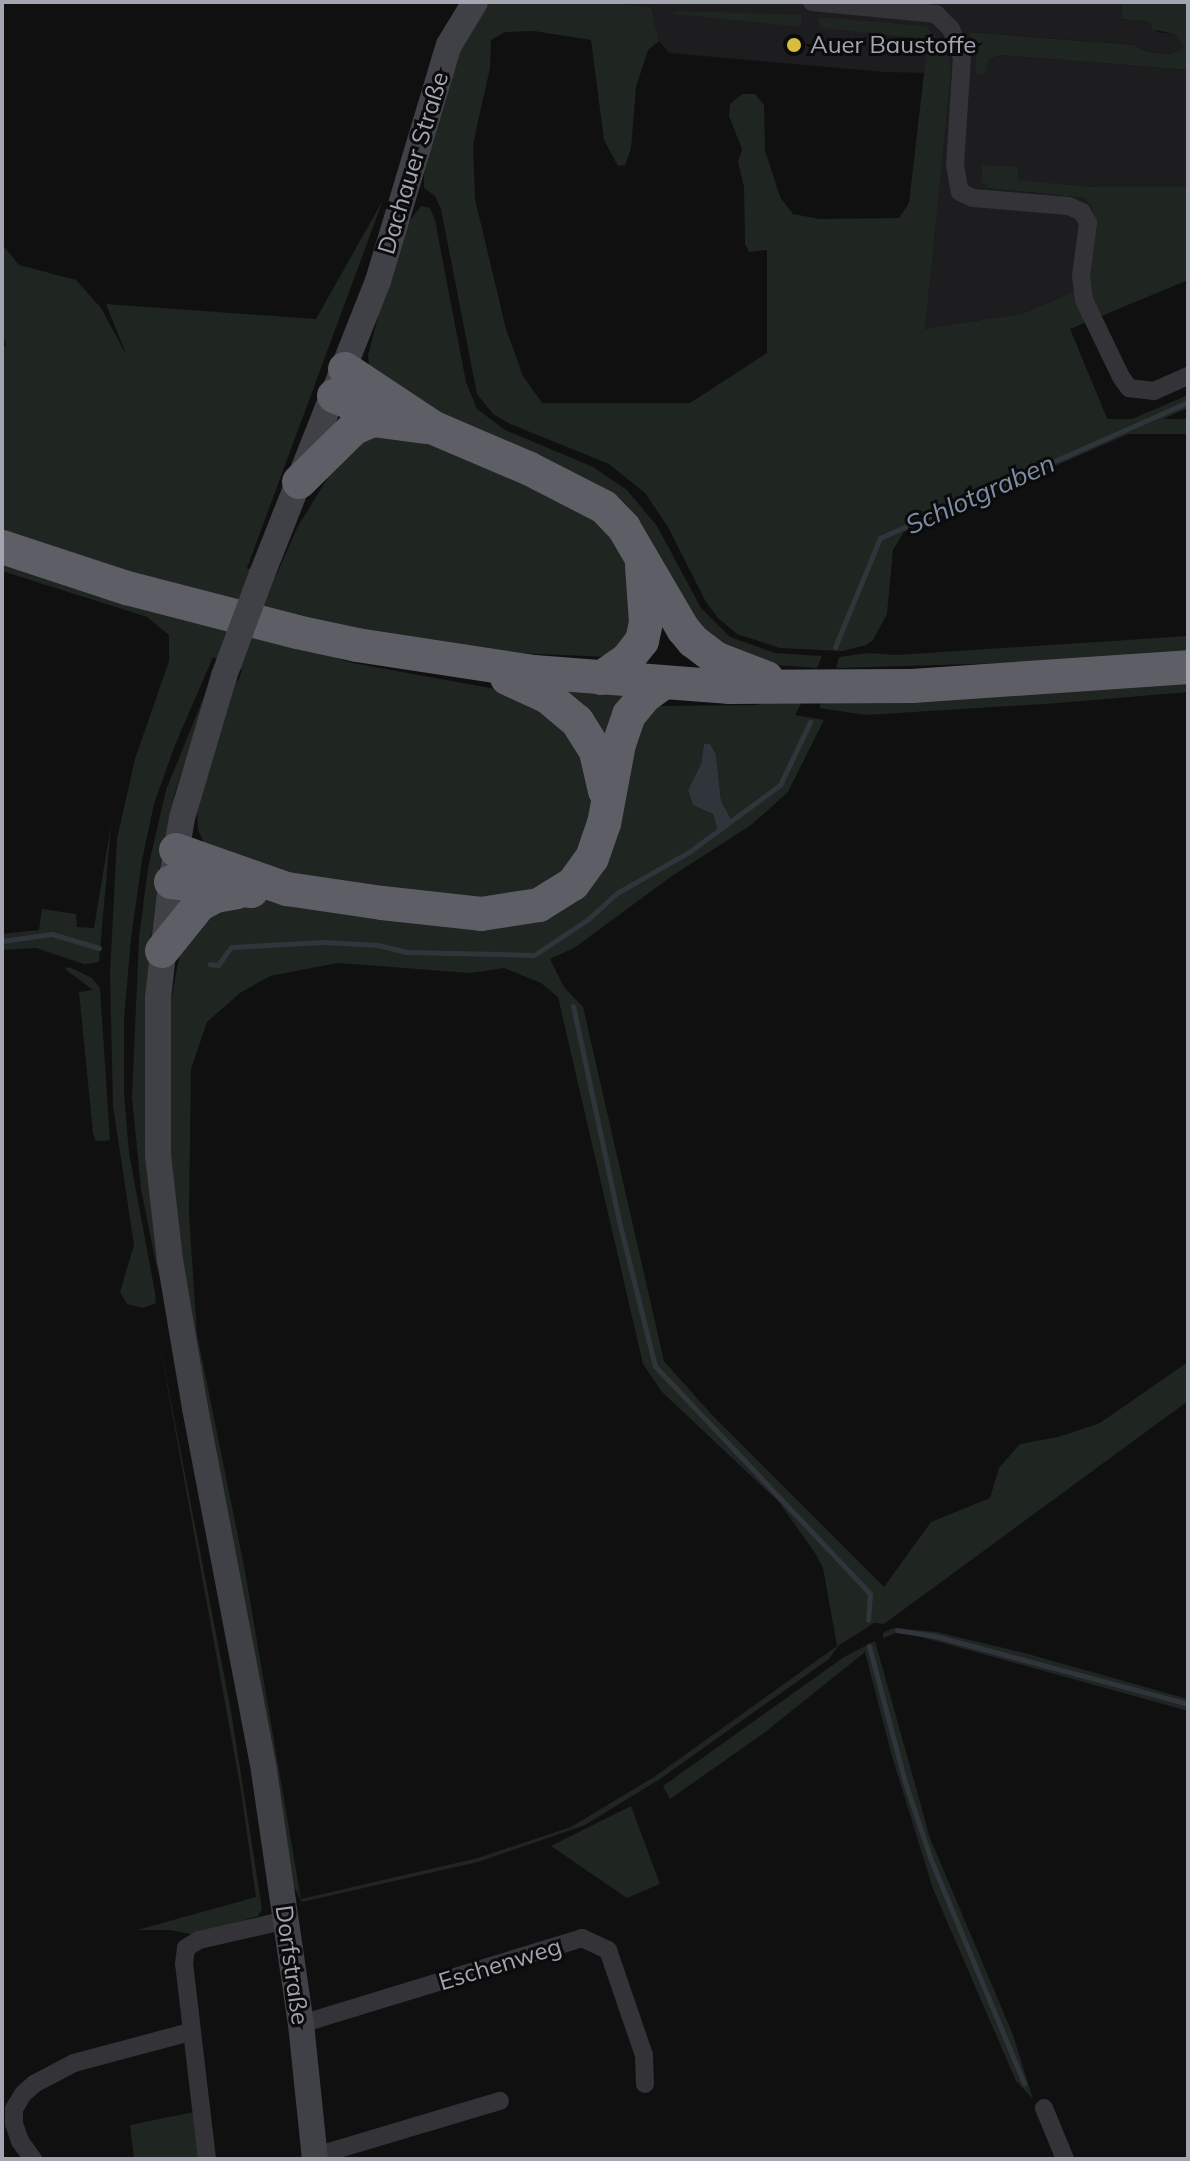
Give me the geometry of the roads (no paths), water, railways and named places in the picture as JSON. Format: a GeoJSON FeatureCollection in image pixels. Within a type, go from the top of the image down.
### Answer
{"type":"FeatureCollection","features":[{"type":"Feature","properties":{"kind":"highway"},"geometry":{"type":"LineString","coordinates":[[339,383],[397,422]]}},
{"type":"Feature","properties":{"kind":"highway"},"geometry":{"type":"LineString","coordinates":[[339,383],[588,498],[614,516],[640,552],[683,629],[693,641],[731,666],[795,687]]}},
{"type":"Feature","properties":{"kind":"highway"},"geometry":{"type":"LineString","coordinates":[[299,482],[354,428],[373,420],[434,428]]}},
{"type":"Feature","properties":{"kind":"highway"},"geometry":{"type":"LineString","coordinates":[[2,547],[175,602],[357,645],[478,664],[601,678],[662,684],[937,686],[1188,667]]}},
{"type":"Feature","properties":{"kind":"highway"},"geometry":{"type":"LineString","coordinates":[[601,678],[627,660],[642,641],[646,592],[640,552]]}},
{"type":"Feature","properties":{"kind":"highway"},"geometry":{"type":"LineString","coordinates":[[478,664],[548,697],[577,721],[596,752],[608,804]]}},
{"type":"Feature","properties":{"kind":"highway"},"geometry":{"type":"LineString","coordinates":[[174,866],[287,889],[451,912],[524,910],[556,897],[582,874],[598,842],[629,715],[646,695],[662,684]]}},
{"type":"Feature","properties":{"kind":"highway"},"geometry":{"type":"LineString","coordinates":[[174,866],[239,891]]}},
{"type":"Feature","properties":{"kind":"highway"},"geometry":{"type":"LineString","coordinates":[[162,951],[199,905],[215,896],[239,891],[287,889]]}},
{"type":"Feature","properties":{"kind":"street","name":"Dachauer Straße"},"geometry":{"type":"LineString","coordinates":[[449,2],[449,45]]}},
{"type":"Feature","properties":{"kind":"street","name":"Dachauer Straße"},"geometry":{"type":"LineString","coordinates":[[162,951],[174,866],[196,764],[224,676],[378,281],[449,45],[475,2]]}},
{"type":"Feature","properties":{"kind":"street"},"geometry":{"type":"LineString","coordinates":[[812,2],[936,14],[951,29],[962,57],[955,165],[960,192],[973,198],[1069,206],[1082,212],[1088,223],[1081,276],[1084,300],[1121,377],[1129,388],[1154,391],[1188,376]]}},
{"type":"Feature","properties":{"kind":"street","name":"Dorfstraße"},"geometry":{"type":"LineString","coordinates":[[162,951],[155,1077],[163,1208],[195,1408],[264,1771],[301,2024],[315,2157]]}},
{"type":"Feature","properties":{"kind":"street"},"geometry":{"type":"LineString","coordinates":[[207,2159],[190,2032],[184,1964],[186,1948],[199,1940],[286,1920]]}},
{"type":"Feature","properties":{"kind":"street","name":"Eschenweg"},"geometry":{"type":"LineString","coordinates":[[301,2024],[582,1938],[608,1950],[644,2055],[645,2084]]}},
{"type":"Feature","properties":{"kind":"street"},"geometry":{"type":"LineString","coordinates":[[33,2159],[20,2141],[9,2104],[34,2084],[74,2063],[190,2032]]}},
{"type":"Feature","properties":{"kind":"street"},"geometry":{"type":"LineString","coordinates":[[315,2157],[500,2101]]}},
{"type":"Feature","properties":{"kind":"street"},"geometry":{"type":"LineString","coordinates":[[1044,2108],[1065,2159]]}},
{"type":"Feature","properties":{"kind":"waterway","name":"Schlotgraben"},"geometry":{"type":"LineString","coordinates":[[835,647],[880,538],[1188,402]]}},
{"type":"Feature","properties":{"kind":"waterway"},"geometry":{"type":"LineString","coordinates":[[210,964],[218,965],[231,947],[323,942],[378,945],[406,952],[534,955],[587,920],[617,893],[689,852],[780,785],[810,722]]}},
{"type":"Feature","properties":{"kind":"waterway"},"geometry":{"type":"LineString","coordinates":[[2,941],[52,934],[99,948]]}},
{"type":"Feature","properties":{"kind":"waterway"},"geometry":{"type":"LineString","coordinates":[[573,1006],[621,1229],[655,1366],[870,1593],[868,1620]]}},
{"type":"Feature","properties":{"kind":"waterway"},"geometry":{"type":"LineString","coordinates":[[897,1630],[935,1636],[1188,1704]]}},
{"type":"Feature","properties":{"kind":"waterway"},"geometry":{"type":"LineString","coordinates":[[869,1646],[905,1782],[931,1860],[1024,2083]]}},
{"type":"Feature","properties":{"kind":"place","name":"Auer Baustoffe"},"geometry":{"type":"Point","coordinates":[794,45]}}]}
